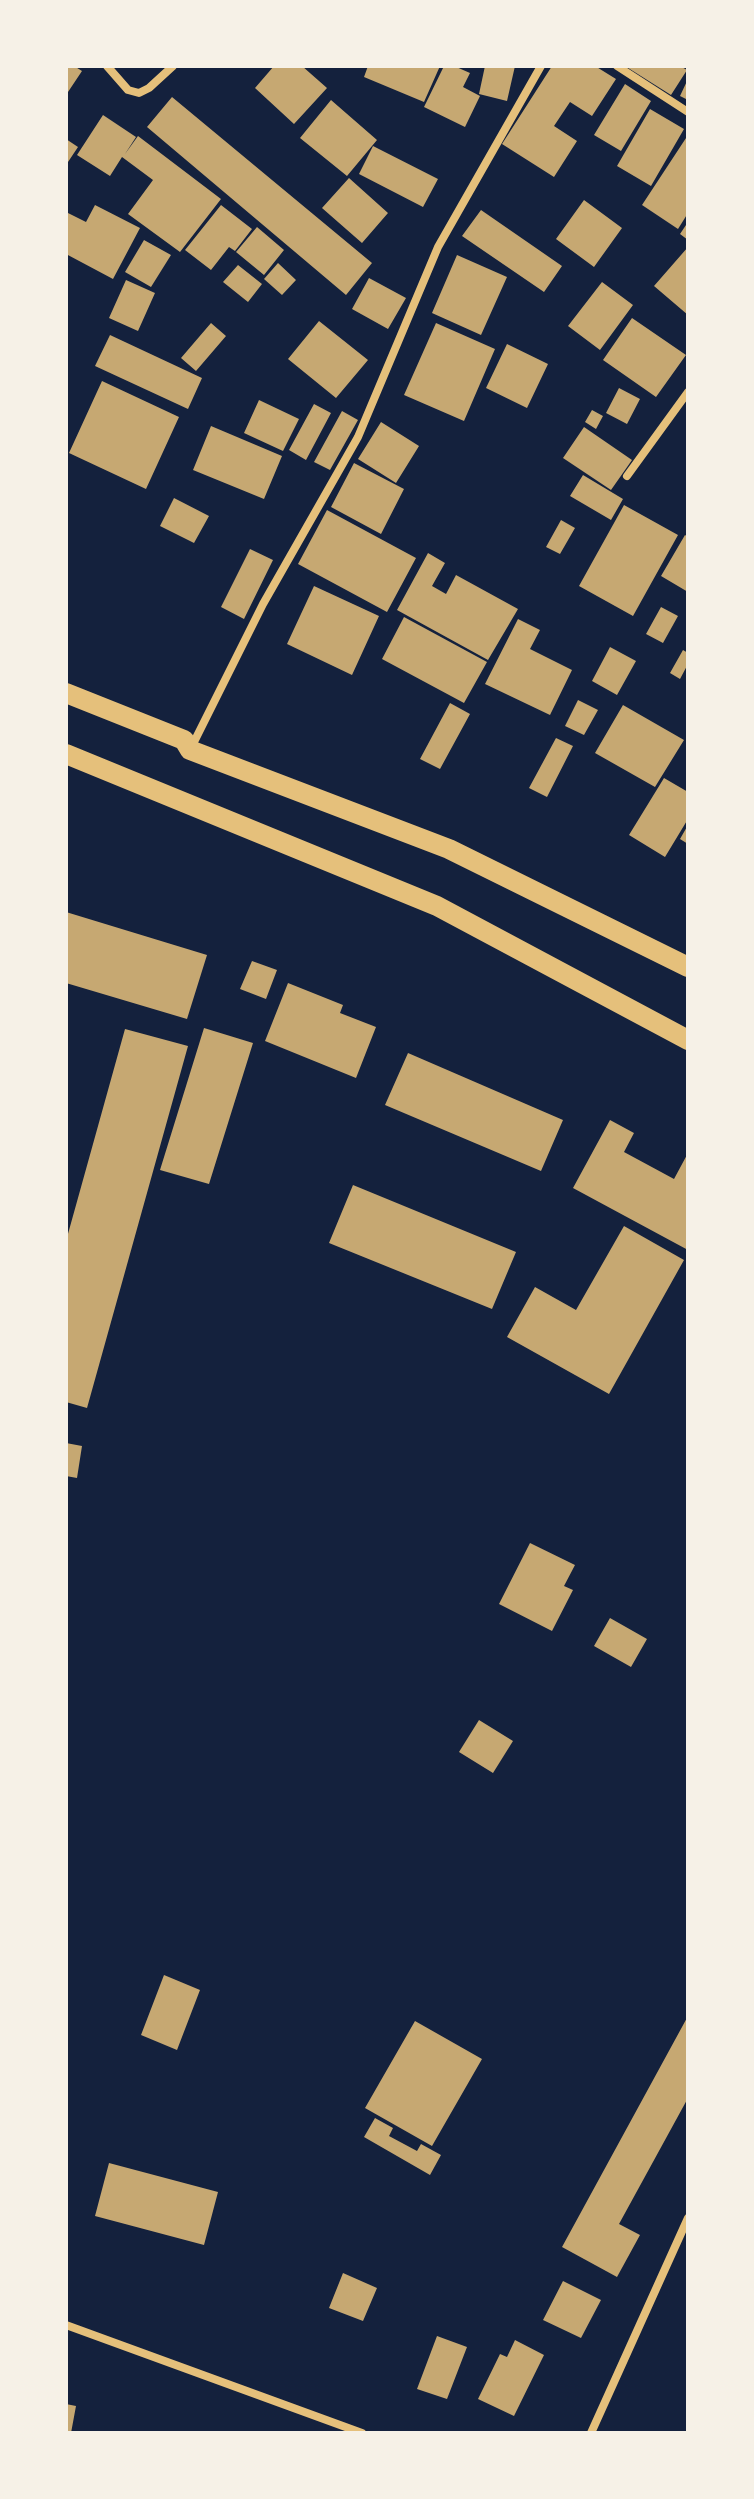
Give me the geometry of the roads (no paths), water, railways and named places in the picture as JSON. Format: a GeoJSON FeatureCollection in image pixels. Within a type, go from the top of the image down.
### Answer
{"type":"FeatureCollection","features":[{"type":"Feature","properties":{"kind":"main road"},"geometry":{"type":"LineString","coordinates":[[66,693],[184,740],[190,750],[449,849],[688,967]]}},
{"type":"Feature","properties":{"kind":"main road"},"geometry":{"type":"LineString","coordinates":[[66,754],[437,906],[688,1040]]}},
{"type":"Feature","properties":{"kind":"street"},"geometry":{"type":"LineString","coordinates":[[107,66],[128,90],[139,93],[173,66]]}},
{"type":"Feature","properties":{"kind":"street"},"geometry":{"type":"LineString","coordinates":[[190,750],[263,604],[358,437],[438,247],[541,66]]}},
{"type":"Feature","properties":{"kind":"street"},"geometry":{"type":"LineString","coordinates":[[617,66],[688,112]]}},
{"type":"Feature","properties":{"kind":"street"},"geometry":{"type":"LineString","coordinates":[[627,476],[688,392]]}},
{"type":"Feature","properties":{"kind":"street"},"geometry":{"type":"LineString","coordinates":[[591,2433],[688,2218]]}},
{"type":"Feature","properties":{"kind":"street"},"geometry":{"type":"LineString","coordinates":[[66,2325],[362,2433]]}}]}
